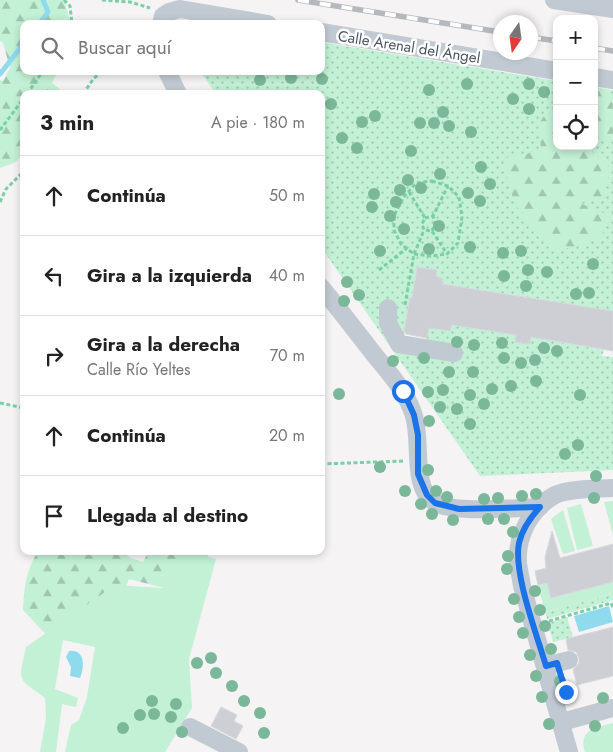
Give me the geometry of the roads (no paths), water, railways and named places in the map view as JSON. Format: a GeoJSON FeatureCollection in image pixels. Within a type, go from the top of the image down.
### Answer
{"type":"FeatureCollection","features":[{"type":"Feature","properties":{"kind":"street"},"geometry":{"type":"LineString","coordinates":[[554,0],[613,9]]}},
{"type":"Feature","properties":{"kind":"street"},"geometry":{"type":"LineString","coordinates":[[162,20],[169,12],[180,9],[245,20]]}},
{"type":"Feature","properties":{"kind":"street","name":"Calle Arenal del Ángel"},"geometry":{"type":"LineString","coordinates":[[325,33],[553,70]]}},
{"type":"Feature","properties":{"kind":"street"},"geometry":{"type":"LineString","coordinates":[[168,75],[176,90]]}},
{"type":"Feature","properties":{"kind":"street"},"geometry":{"type":"LineString","coordinates":[[598,78],[613,80]]}},
{"type":"Feature","properties":{"kind":"street"},"geometry":{"type":"LineString","coordinates":[[325,293],[403,391],[414,415],[418,435],[418,474],[427,495],[435,503],[459,509],[540,507]]}},
{"type":"Feature","properties":{"kind":"street"},"geometry":{"type":"LineString","coordinates":[[388,308],[388,323],[399,344],[454,354]]}},
{"type":"Feature","properties":{"kind":"street"},"geometry":{"type":"LineString","coordinates":[[570,752],[522,586],[518,562],[519,544],[525,526],[540,507],[556,495],[578,490],[613,488]]}},
{"type":"Feature","properties":{"kind":"street"},"geometry":{"type":"LineString","coordinates":[[546,666],[569,660]]}},
{"type":"Feature","properties":{"kind":"street"},"geometry":{"type":"LineString","coordinates":[[562,722],[613,708]]}},
{"type":"Feature","properties":{"kind":"street"},"geometry":{"type":"LineString","coordinates":[[190,727],[239,752]]}},
{"type":"Feature","properties":{"kind":"water"},"geometry":{"type":"Polygon","coordinates":[[[609,606],[613,622],[579,632],[574,616],[609,606]]]}},
{"type":"Feature","properties":{"kind":"water"},"geometry":{"type":"Polygon","coordinates":[[[69,651],[74,651],[81,656],[83,669],[80,678],[70,676],[71,667],[66,657],[69,651]]]}},
{"type":"Feature","properties":{"kind":"waterway"},"geometry":{"type":"LineString","coordinates":[[42,20],[48,12],[43,0]]}},
{"type":"Feature","properties":{"kind":"waterway"},"geometry":{"type":"LineString","coordinates":[[0,74],[20,48]]}},
{"type":"Feature","properties":{"kind":"railway"},"geometry":{"type":"LineString","coordinates":[[298,0],[493,31]]}},
{"type":"Feature","properties":{"kind":"railway"},"geometry":{"type":"LineString","coordinates":[[538,38],[553,40]]}},
{"type":"Feature","properties":{"kind":"railway"},"geometry":{"type":"LineString","coordinates":[[598,49],[613,51]]}}]}
